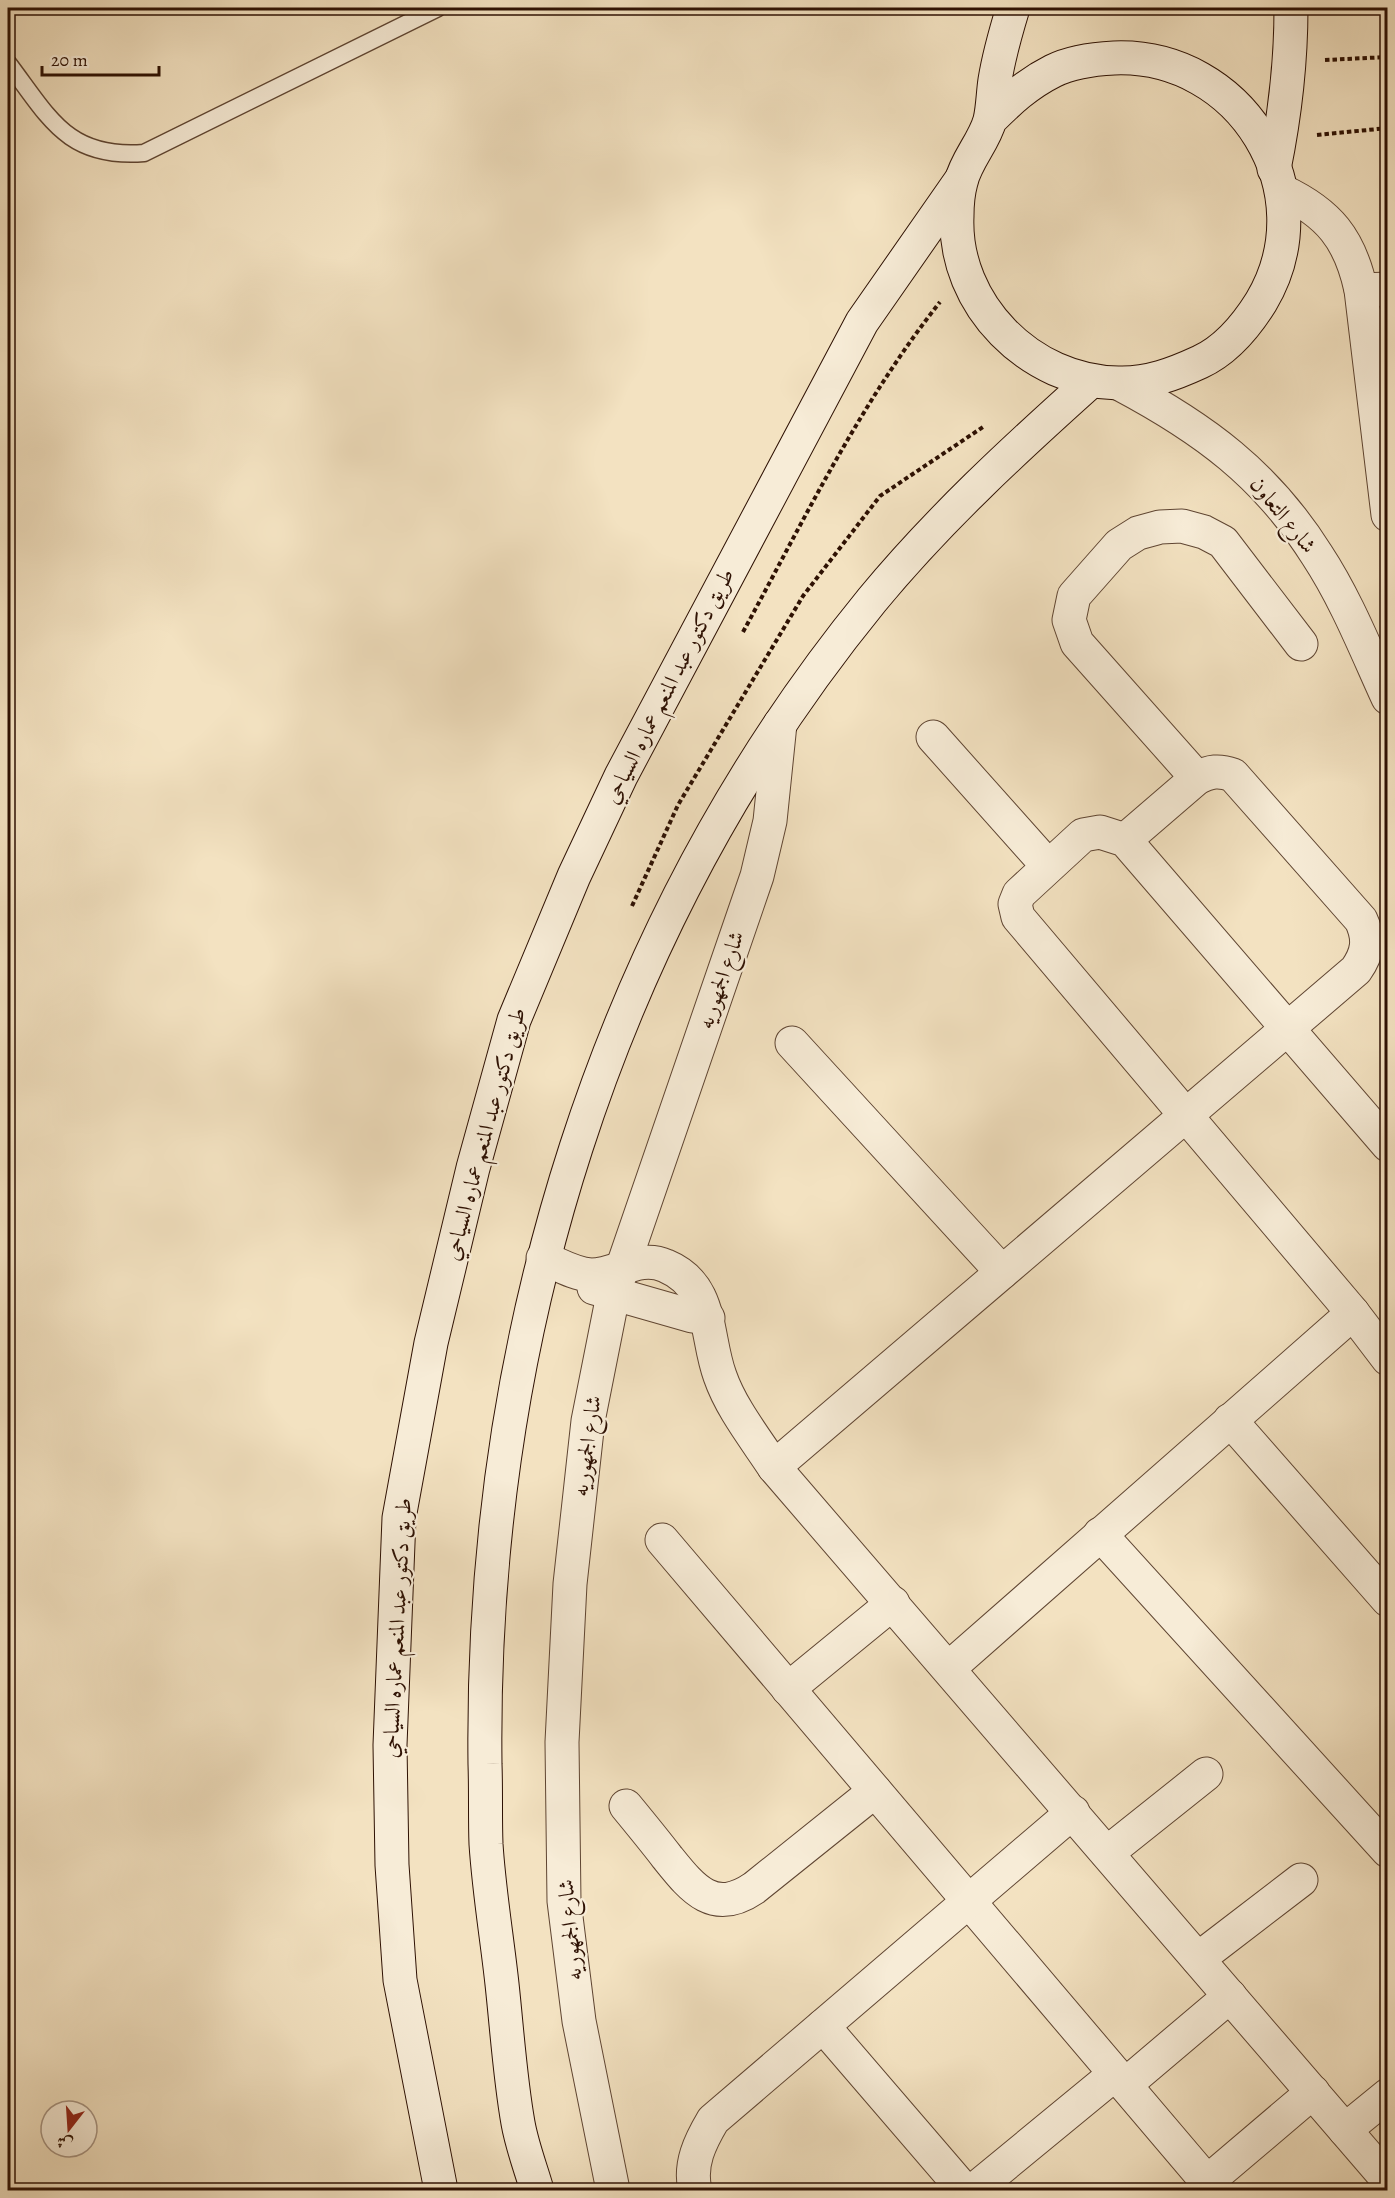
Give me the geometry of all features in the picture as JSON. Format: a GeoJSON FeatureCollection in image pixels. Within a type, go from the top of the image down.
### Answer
{"type":"FeatureCollection","features":[{"type":"Feature","properties":{"kind":"street"},"geometry":{"type":"LineString","coordinates":[[961,180],[990,120],[995,81],[1013,8]]}},
{"type":"Feature","properties":{"kind":"street"},"geometry":{"type":"LineString","coordinates":[[537,2190],[518,2127],[486,1847],[484,1704],[492,1569],[503,1457],[522,1346],[542,1264],[581,1128],[667,919],[720,819],[780,724],[872,600],[976,485],[1106,382],[1168,377],[1211,357],[1247,325],[1272,284],[1284,238],[1279,166],[1290,62],[1291,8]]}},
{"type":"Feature","properties":{"kind":"street"},"geometry":{"type":"LineString","coordinates":[[990,120],[1019,91],[1055,70],[1094,59],[1135,57],[1176,66],[1212,85],[1244,112],[1279,166],[1306,202],[1327,219],[1344,240],[1356,264],[1374,290],[1388,515]]}},
{"type":"Feature","properties":{"kind":"street","name":"شارع التعاون"},"geometry":{"type":"LineString","coordinates":[[961,180],[957,218],[960,256],[973,292],[994,324],[1022,350],[1046,365],[1106,382],[1179,415],[1232,455],[1278,501],[1317,555],[1348,613],[1388,698]]}},
{"type":"Feature","properties":{"kind":"street","name":"طريق دكتور عبد المنعم عماره السياحي"},"geometry":{"type":"LineString","coordinates":[[441,2190],[400,1980],[392,1865],[390,1745],[399,1518],[430,1343],[473,1168],[514,1020],[574,876],[621,776],[862,322],[961,180]]}},
{"type":"Feature","properties":{"kind":"street"},"geometry":{"type":"LineString","coordinates":[[1197,778],[1077,643],[1069,620],[1074,596],[1119,545],[1138,533],[1160,527],[1182,526],[1204,532],[1223,542],[1301,644]]}},
{"type":"Feature","properties":{"kind":"street","name":"شارع الجمهوريه"},"geometry":{"type":"LineString","coordinates":[[614,2190],[579,2020],[564,1901],[562,1742],[571,1572],[588,1421],[617,1281],[760,865],[770,821],[780,724]]}},
{"type":"Feature","properties":{"kind":"street"},"geometry":{"type":"LineString","coordinates":[[933,737],[1048,866]]}},
{"type":"Feature","properties":{"kind":"street"},"geometry":{"type":"LineString","coordinates":[[774,1467],[1356,970],[1367,947],[1367,933],[1361,920],[1243,783],[1233,775],[1221,771],[1208,772],[1197,778],[1125,840]]}},
{"type":"Feature","properties":{"kind":"street"},"geometry":{"type":"LineString","coordinates":[[1388,1144],[1125,840],[1100,832],[1083,835],[1018,894],[1015,904],[1018,917],[1353,1313],[1388,1359]]}},
{"type":"Feature","properties":{"kind":"street"},"geometry":{"type":"LineString","coordinates":[[792,1043],[1002,1272]]}},
{"type":"Feature","properties":{"kind":"street"},"geometry":{"type":"LineString","coordinates":[[542,1264],[617,1281],[692,1316],[708,1318],[720,1376],[744,1423],[774,1467],[1388,2180]]}},
{"type":"Feature","properties":{"kind":"street"},"geometry":{"type":"LineString","coordinates":[[949,1668],[1353,1313]]}},
{"type":"Feature","properties":{"kind":"street"},"geometry":{"type":"LineString","coordinates":[[1230,1420],[1388,1600]]}},
{"type":"Feature","properties":{"kind":"street"},"geometry":{"type":"LineString","coordinates":[[1100,1534],[1387,1851]]}},
{"type":"Feature","properties":{"kind":"street"},"geometry":{"type":"LineString","coordinates":[[662,1540],[1211,2186],[1313,2092]]}},
{"type":"Feature","properties":{"kind":"street"},"geometry":{"type":"LineString","coordinates":[[788,1689],[893,1603]]}},
{"type":"Feature","properties":{"kind":"street"},"geometry":{"type":"LineString","coordinates":[[1107,1853],[1206,1774]]}},
{"type":"Feature","properties":{"kind":"street"},"geometry":{"type":"LineString","coordinates":[[626,1806],[691,1887],[711,1898],[722,1900],[734,1899],[754,1888],[875,1791]]}},
{"type":"Feature","properties":{"kind":"street"},"geometry":{"type":"LineString","coordinates":[[695,2190],[694,2161],[699,2142],[713,2120],[970,1903],[1073,1812]]}},
{"type":"Feature","properties":{"kind":"street"},"geometry":{"type":"LineString","coordinates":[[1198,1959],[1301,1880]]}},
{"type":"Feature","properties":{"kind":"street"},"geometry":{"type":"LineString","coordinates":[[974,2190],[1230,1996]]}},
{"type":"Feature","properties":{"kind":"street"},"geometry":{"type":"LineString","coordinates":[[823,2026],[964,2190]]}},
{"type":"Feature","properties":{"kind":"street"},"geometry":{"type":"LineString","coordinates":[[1345,2130],[1388,2095]]}},
{"type":"Feature","properties":{"kind":"lane"},"geometry":{"type":"LineString","coordinates":[[8,63],[53,121],[71,138],[93,150],[118,155],[144,153],[438,8]]}},
{"type":"Feature","properties":{"kind":"path"},"geometry":{"type":"LineString","coordinates":[[1290,62],[1388,57]]}},
{"type":"Feature","properties":{"kind":"path"},"geometry":{"type":"LineString","coordinates":[[1279,166],[1388,128]]}}]}
